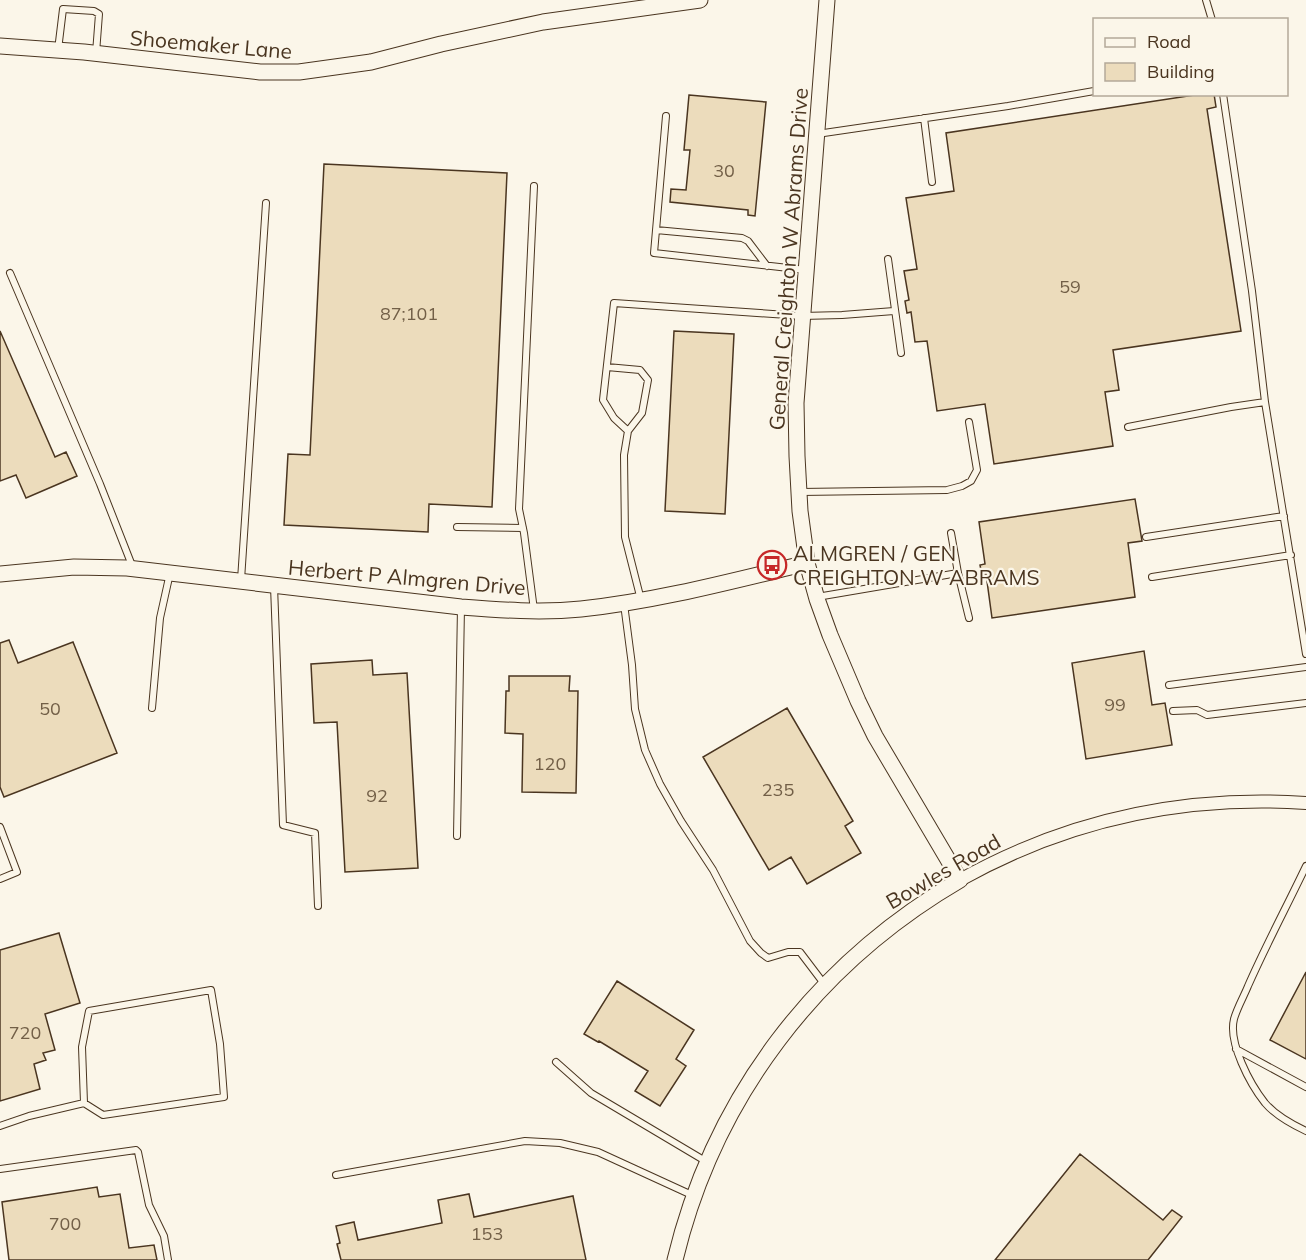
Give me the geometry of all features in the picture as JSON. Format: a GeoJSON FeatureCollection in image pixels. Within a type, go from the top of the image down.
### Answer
{"type":"FeatureCollection","features":[{"type":"Feature","properties":{"kind":"street","name":"Shoemaker Lane"},"geometry":{"type":"LineString","coordinates":[[0,46],[260,72],[299,72],[371,62],[543,22],[700,0]]}},
{"type":"Feature","properties":{"kind":"street","name":"General Creighton W Abrams Drive"},"geometry":{"type":"LineString","coordinates":[[827,0],[796,403],[799,492],[807,563],[843,667],[866,718],[960,880]]}},
{"type":"Feature","properties":{"kind":"street","name":"Herbert P Almgren Drive"},"geometry":{"type":"LineString","coordinates":[[0,574],[74,567],[134,569],[461,607],[534,610],[578,609],[624,603],[686,592],[807,563]]}},
{"type":"Feature","properties":{"kind":"street","name":"Bowles Road"},"geometry":{"type":"LineString","coordinates":[[675,1260],[694,1196],[707,1163],[729,1116],[757,1069],[794,1019],[825,985],[888,928],[926,901],[978,870],[1045,840],[1116,818],[1164,808],[1205,803],[1259,801],[1306,803]]}},
{"type":"Feature","properties":{"kind":"lane"},"geometry":{"type":"LineString","coordinates":[[1206,0],[1211,18]]}},
{"type":"Feature","properties":{"kind":"lane"},"geometry":{"type":"LineString","coordinates":[[58,51],[63,9],[94,11],[99,14],[96,54]]}},
{"type":"Feature","properties":{"kind":"lane"},"geometry":{"type":"LineString","coordinates":[[817,134],[1093,91]]}},
{"type":"Feature","properties":{"kind":"lane"},"geometry":{"type":"LineString","coordinates":[[1223,96],[1252,291],[1265,402],[1306,654]]}},
{"type":"Feature","properties":{"kind":"lane"},"geometry":{"type":"LineString","coordinates":[[666,116],[654,253],[806,270]]}},
{"type":"Feature","properties":{"kind":"lane"},"geometry":{"type":"LineString","coordinates":[[924,118],[933,182]]}},
{"type":"Feature","properties":{"kind":"lane"},"geometry":{"type":"LineString","coordinates":[[534,186],[519,509],[534,610]]}},
{"type":"Feature","properties":{"kind":"lane"},"geometry":{"type":"LineString","coordinates":[[241,581],[266,203]]}},
{"type":"Feature","properties":{"kind":"lane"},"geometry":{"type":"LineString","coordinates":[[656,230],[742,238],[748,241],[767,266]]}},
{"type":"Feature","properties":{"kind":"lane"},"geometry":{"type":"LineString","coordinates":[[888,259],[901,353]]}},
{"type":"Feature","properties":{"kind":"lane"},"geometry":{"type":"LineString","coordinates":[[10,273],[134,569]]}},
{"type":"Feature","properties":{"kind":"lane"},"geometry":{"type":"LineString","coordinates":[[628,431],[614,418],[603,400],[614,303],[802,316],[894,311]]}},
{"type":"Feature","properties":{"kind":"lane"},"geometry":{"type":"LineString","coordinates":[[607,368],[640,370],[648,380],[642,413],[628,431],[624,455],[625,537],[641,600]]}},
{"type":"Feature","properties":{"kind":"lane"},"geometry":{"type":"LineString","coordinates":[[1128,428],[1265,402]]}},
{"type":"Feature","properties":{"kind":"lane"},"geometry":{"type":"LineString","coordinates":[[799,492],[947,490],[962,486],[971,481],[976,470],[969,422]]}},
{"type":"Feature","properties":{"kind":"lane"},"geometry":{"type":"LineString","coordinates":[[1146,537],[1284,516]]}},
{"type":"Feature","properties":{"kind":"lane"},"geometry":{"type":"LineString","coordinates":[[457,527],[523,528]]}},
{"type":"Feature","properties":{"kind":"lane"},"geometry":{"type":"LineString","coordinates":[[951,533],[969,618]]}},
{"type":"Feature","properties":{"kind":"lane"},"geometry":{"type":"LineString","coordinates":[[1152,578],[1291,555]]}},
{"type":"Feature","properties":{"kind":"lane"},"geometry":{"type":"LineString","coordinates":[[152,708],[160,618],[170,572]]}},
{"type":"Feature","properties":{"kind":"lane"},"geometry":{"type":"LineString","coordinates":[[817,597],[958,573]]}},
{"type":"Feature","properties":{"kind":"lane"},"geometry":{"type":"LineString","coordinates":[[274,585],[283,825],[315,833],[318,906]]}},
{"type":"Feature","properties":{"kind":"lane"},"geometry":{"type":"LineString","coordinates":[[624,603],[635,709],[645,750],[660,784],[713,870],[750,940],[760,953],[768,958],[788,952],[800,952],[825,985]]}},
{"type":"Feature","properties":{"kind":"lane"},"geometry":{"type":"LineString","coordinates":[[457,836],[461,607]]}},
{"type":"Feature","properties":{"kind":"lane"},"geometry":{"type":"LineString","coordinates":[[1169,685],[1306,667]]}},
{"type":"Feature","properties":{"kind":"lane"},"geometry":{"type":"LineString","coordinates":[[1173,711],[1197,710],[1207,715],[1306,703]]}},
{"type":"Feature","properties":{"kind":"lane"},"geometry":{"type":"LineString","coordinates":[[0,827],[17,872],[0,879]]}},
{"type":"Feature","properties":{"kind":"lane"},"geometry":{"type":"LineString","coordinates":[[1306,866],[1260,958],[1234,1020],[1233,1035],[1236,1049],[1252,1083],[1266,1103],[1288,1123],[1306,1131]]}},
{"type":"Feature","properties":{"kind":"lane"},"geometry":{"type":"LineString","coordinates":[[0,1126],[28,1116],[84,1103],[104,1115],[224,1097],[220,1044],[211,990],[89,1011],[82,1047],[84,1103]]}},
{"type":"Feature","properties":{"kind":"lane"},"geometry":{"type":"LineString","coordinates":[[1236,1049],[1306,1087]]}},
{"type":"Feature","properties":{"kind":"lane"},"geometry":{"type":"LineString","coordinates":[[556,1062],[591,1093],[707,1163]]}},
{"type":"Feature","properties":{"kind":"lane"},"geometry":{"type":"LineString","coordinates":[[336,1175],[525,1141],[549,1142],[598,1152],[694,1196]]}},
{"type":"Feature","properties":{"kind":"lane"},"geometry":{"type":"LineString","coordinates":[[0,1169],[136,1150],[148,1205],[164,1236],[168,1260]]}},
{"type":"Feature","properties":{"kind":"building"},"geometry":{"type":"Polygon","coordinates":[[[689,95],[766,102],[755,216],[748,215],[748,210],[670,202],[671,189],[686,190],[690,150],[684,150],[689,95]]]}},
{"type":"Feature","properties":{"kind":"building"},"geometry":{"type":"Polygon","coordinates":[[[1188,96],[1214,96],[1216,107],[1207,109],[1241,331],[1113,350],[1119,390],[1105,392],[1113,446],[994,464],[985,404],[937,411],[927,341],[915,342],[911,312],[907,313],[905,301],[909,300],[904,271],[917,269],[906,198],[954,191],[946,133],[1188,96]]]}},
{"type":"Feature","properties":{"kind":"building"},"geometry":{"type":"Polygon","coordinates":[[[324,164],[507,173],[492,507],[429,504],[428,532],[284,525],[288,454],[310,455],[324,164]]]}},
{"type":"Feature","properties":{"kind":"building"},"geometry":{"type":"Polygon","coordinates":[[[0,331],[55,457],[66,452],[77,476],[26,498],[16,475],[0,481],[0,331]]]}},
{"type":"Feature","properties":{"kind":"building"},"geometry":{"type":"Polygon","coordinates":[[[674,331],[734,334],[725,514],[665,511],[674,331]]]}},
{"type":"Feature","properties":{"kind":"building"},"geometry":{"type":"Polygon","coordinates":[[[1135,499],[1142,541],[1128,543],[1135,597],[992,618],[986,574],[982,575],[980,565],[985,564],[979,522],[1135,499]]]}},
{"type":"Feature","properties":{"kind":"building"},"geometry":{"type":"Polygon","coordinates":[[[9,640],[18,663],[73,642],[117,753],[4,797],[0,787],[0,643],[9,640]]]}},
{"type":"Feature","properties":{"kind":"building"},"geometry":{"type":"Polygon","coordinates":[[[1144,651],[1152,705],[1165,703],[1172,745],[1086,759],[1072,663],[1144,651]]]}},
{"type":"Feature","properties":{"kind":"building"},"geometry":{"type":"Polygon","coordinates":[[[372,660],[373,675],[407,673],[418,868],[345,872],[337,722],[314,723],[311,664],[372,660]]]}},
{"type":"Feature","properties":{"kind":"building"},"geometry":{"type":"Polygon","coordinates":[[[509,676],[570,676],[569,691],[578,691],[576,793],[522,792],[523,734],[505,733],[506,691],[509,691],[509,676]]]}},
{"type":"Feature","properties":{"kind":"building"},"geometry":{"type":"Polygon","coordinates":[[[787,708],[853,821],[845,826],[861,853],[807,884],[791,857],[769,870],[703,757],[787,708]]]}},
{"type":"Feature","properties":{"kind":"building"},"geometry":{"type":"Polygon","coordinates":[[[59,933],[80,1003],[45,1014],[55,1050],[43,1053],[46,1060],[34,1064],[40,1089],[0,1101],[0,950],[59,933]]]}},
{"type":"Feature","properties":{"kind":"building"},"geometry":{"type":"Polygon","coordinates":[[[1306,972],[1306,1059],[1270,1040],[1306,972]]]}},
{"type":"Feature","properties":{"kind":"building"},"geometry":{"type":"Polygon","coordinates":[[[617,981],[694,1030],[676,1059],[686,1066],[660,1106],[635,1091],[648,1071],[584,1034],[617,981]]]}},
{"type":"Feature","properties":{"kind":"building"},"geometry":{"type":"Polygon","coordinates":[[[1080,1154],[1163,1220],[1172,1210],[1182,1217],[1148,1260],[995,1260],[1080,1154]]]}},
{"type":"Feature","properties":{"kind":"building"},"geometry":{"type":"Polygon","coordinates":[[[97,1187],[99,1197],[120,1194],[129,1248],[154,1245],[157,1260],[9,1260],[2,1202],[97,1187]]]}},
{"type":"Feature","properties":{"kind":"building"},"geometry":{"type":"Polygon","coordinates":[[[469,1194],[474,1217],[573,1196],[586,1260],[341,1260],[336,1226],[354,1222],[358,1240],[442,1223],[438,1200],[469,1194]]]}},
{"type":"Feature","properties":{"kind":"place","name":"ALMGREN / GEN CREIGHTON W ABRAMS"},"geometry":{"type":"Point","coordinates":[772,565]}}]}
